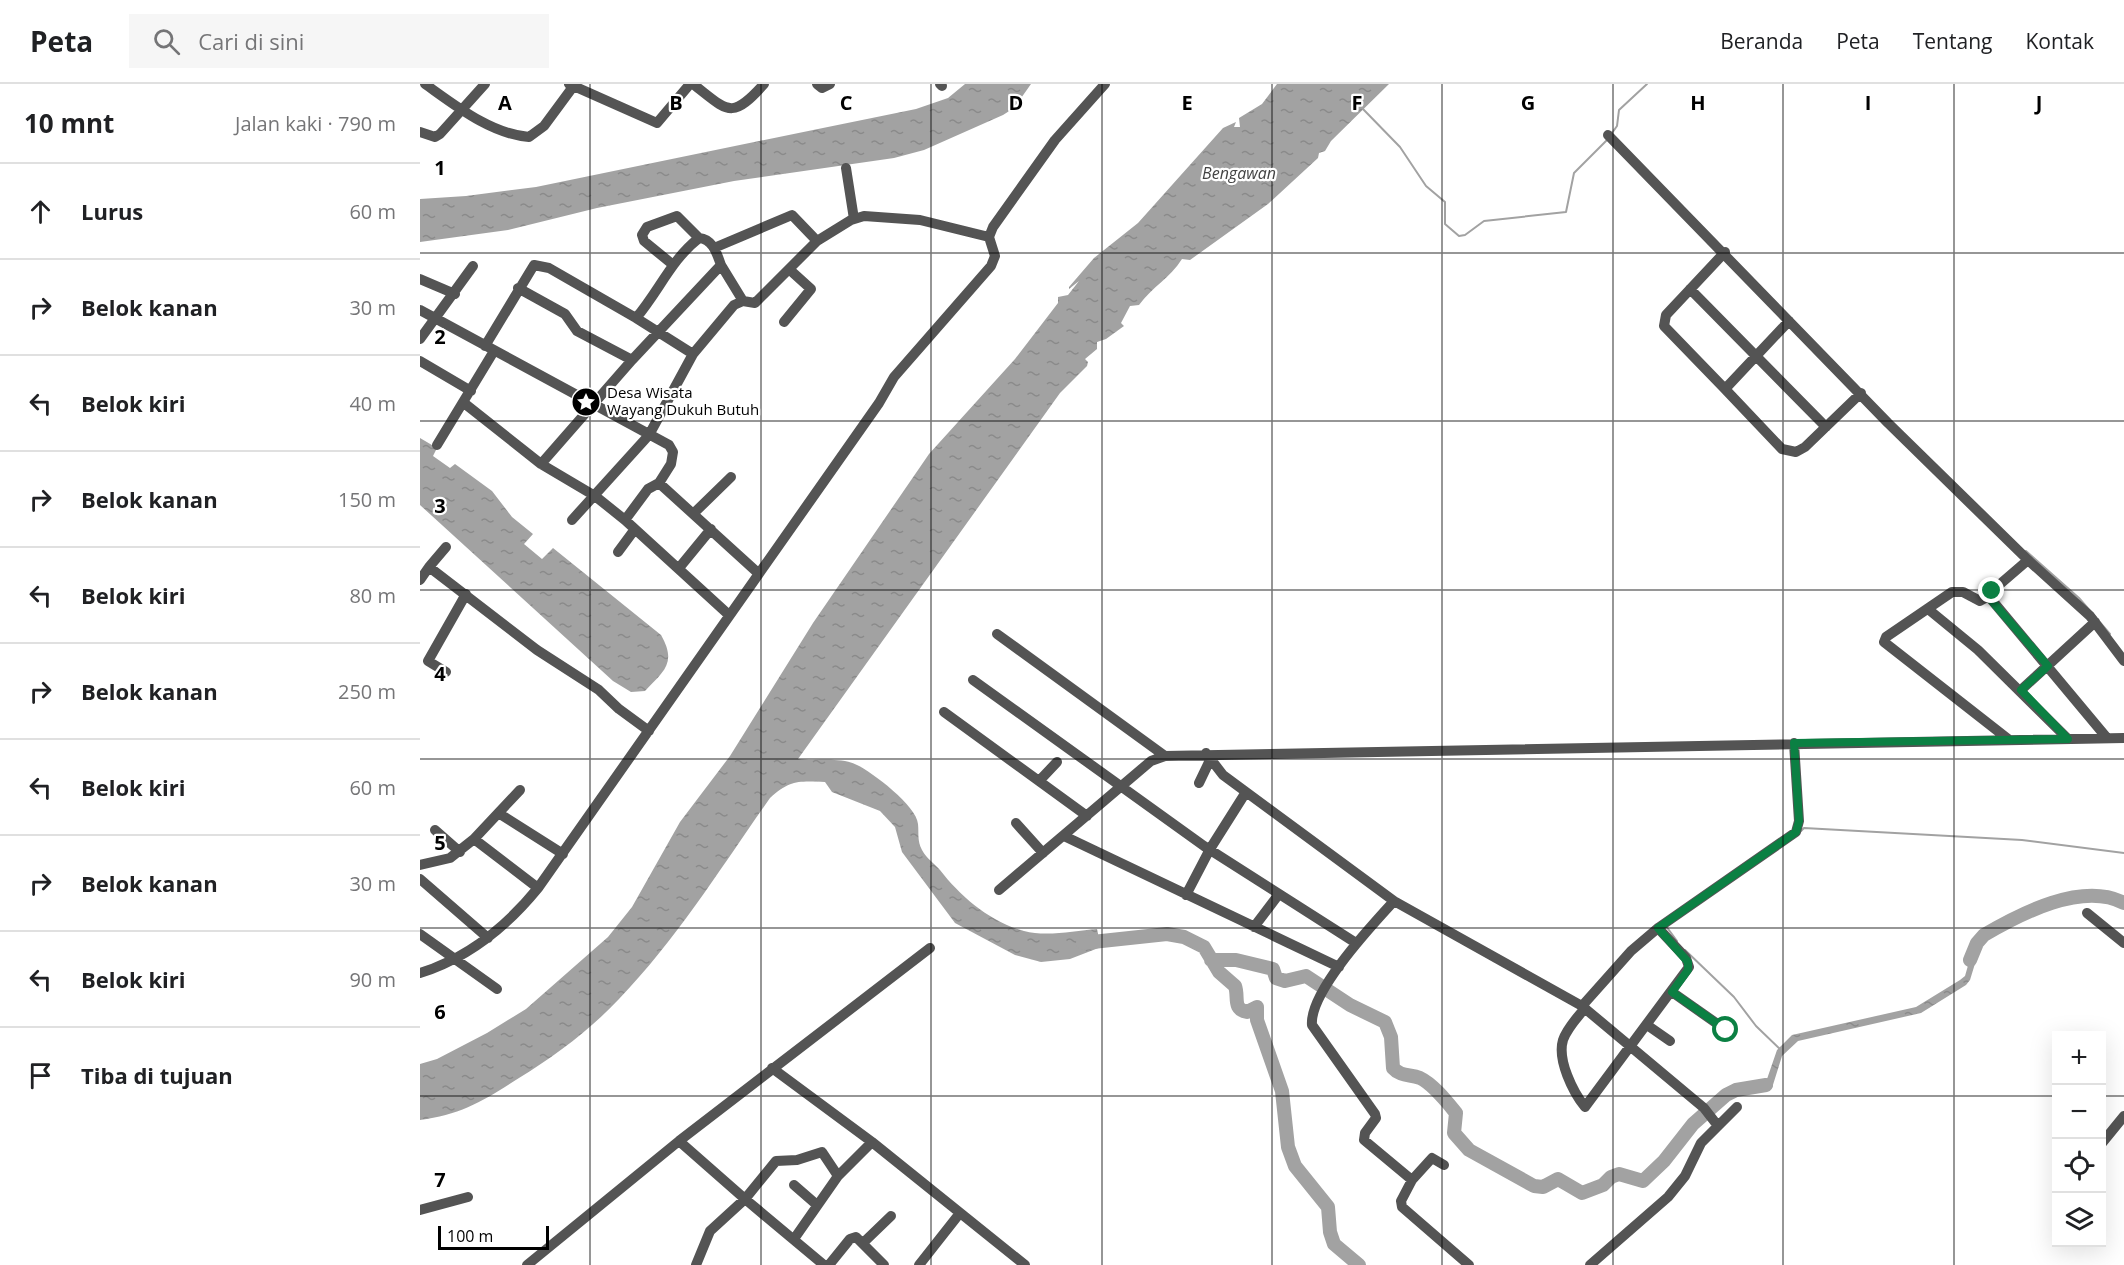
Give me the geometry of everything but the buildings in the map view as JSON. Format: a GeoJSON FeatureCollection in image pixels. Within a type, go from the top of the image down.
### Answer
{"type":"FeatureCollection","features":[{"type":"Feature","properties":{"kind":"street"},"geometry":{"type":"LineString","coordinates":[[425,84],[460,109],[515,136],[529,137],[537,134],[544,126],[572,85],[657,123],[692,84],[730,110],[738,108],[764,84]]}},
{"type":"Feature","properties":{"kind":"street"},"geometry":{"type":"LineString","coordinates":[[420,132],[435,136],[485,84]]}},
{"type":"Feature","properties":{"kind":"street"},"geometry":{"type":"LineString","coordinates":[[817,84],[822,88],[830,84]]}},
{"type":"Feature","properties":{"kind":"street"},"geometry":{"type":"LineString","coordinates":[[420,973],[453,959],[488,938],[516,915],[538,888],[879,403],[894,377],[991,266],[994,256],[989,237],[993,227],[1055,140],[1105,84]]}},
{"type":"Feature","properties":{"kind":"street"},"geometry":{"type":"LineString","coordinates":[[1608,135],[1725,252],[1789,321],[2028,560],[2095,622],[2124,661]]}},
{"type":"Feature","properties":{"kind":"street"},"geometry":{"type":"LineString","coordinates":[[846,168],[854,219]]}},
{"type":"Feature","properties":{"kind":"street"},"geometry":{"type":"LineString","coordinates":[[714,248],[792,215],[817,241]]}},
{"type":"Feature","properties":{"kind":"street"},"geometry":{"type":"LineString","coordinates":[[672,264],[644,241],[642,235],[647,227],[677,216],[699,238],[706,239],[714,248],[721,265],[743,301]]}},
{"type":"Feature","properties":{"kind":"street"},"geometry":{"type":"LineString","coordinates":[[572,520],[649,435],[693,354],[734,305],[743,301],[755,303],[760,300],[817,241],[854,219],[864,216],[904,218],[989,237]]}},
{"type":"Feature","properties":{"kind":"street"},"geometry":{"type":"LineString","coordinates":[[636,318],[660,289],[672,264],[699,238]]}},
{"type":"Feature","properties":{"kind":"street"},"geometry":{"type":"LineString","coordinates":[[1725,252],[1666,315],[1664,326],[1782,449],[1789,452],[1804,447],[1861,393]]}},
{"type":"Feature","properties":{"kind":"street"},"geometry":{"type":"LineString","coordinates":[[437,445],[471,391],[518,288],[529,269],[534,265],[542,264],[659,331],[693,354]]}},
{"type":"Feature","properties":{"kind":"street"},"geometry":{"type":"LineString","coordinates":[[541,464],[593,403],[721,265]]}},
{"type":"Feature","properties":{"kind":"street"},"geometry":{"type":"LineString","coordinates":[[420,339],[455,294],[473,266]]}},
{"type":"Feature","properties":{"kind":"street"},"geometry":{"type":"LineString","coordinates":[[784,322],[811,289],[790,270]]}},
{"type":"Feature","properties":{"kind":"street"},"geometry":{"type":"LineString","coordinates":[[420,279],[455,294]]}},
{"type":"Feature","properties":{"kind":"street"},"geometry":{"type":"LineString","coordinates":[[518,288],[565,314],[577,331],[632,360]]}},
{"type":"Feature","properties":{"kind":"street"},"geometry":{"type":"LineString","coordinates":[[1690,290],[1826,427]]}},
{"type":"Feature","properties":{"kind":"street"},"geometry":{"type":"LineString","coordinates":[[420,310],[669,445],[673,452],[671,464],[659,483],[648,489],[625,520]]}},
{"type":"Feature","properties":{"kind":"street"},"geometry":{"type":"LineString","coordinates":[[1725,389],[1789,321]]}},
{"type":"Feature","properties":{"kind":"street"},"geometry":{"type":"LineString","coordinates":[[420,361],[471,391]]}},
{"type":"Feature","properties":{"kind":"street"},"geometry":{"type":"LineString","coordinates":[[464,403],[541,464],[595,496],[625,520],[729,615]]}},
{"type":"Feature","properties":{"kind":"street"},"geometry":{"type":"LineString","coordinates":[[694,513],[731,477]]}},
{"type":"Feature","properties":{"kind":"street"},"geometry":{"type":"LineString","coordinates":[[659,483],[758,573]]}},
{"type":"Feature","properties":{"kind":"street"},"geometry":{"type":"LineString","coordinates":[[618,552],[635,529]]}},
{"type":"Feature","properties":{"kind":"street"},"geometry":{"type":"LineString","coordinates":[[679,568],[711,529]]}},
{"type":"Feature","properties":{"kind":"street"},"geometry":{"type":"LineString","coordinates":[[420,580],[446,547]]}},
{"type":"Feature","properties":{"kind":"street"},"geometry":{"type":"LineString","coordinates":[[2008,739],[1885,644],[1886,637],[1958,591],[1976,601],[1989,596],[2028,560]]}},
{"type":"Feature","properties":{"kind":"street"},"geometry":{"type":"LineString","coordinates":[[429,567],[537,650],[599,690],[619,709],[649,731]]}},
{"type":"Feature","properties":{"kind":"street"},"geometry":{"type":"LineString","coordinates":[[446,672],[428,662],[466,594]]}},
{"type":"Feature","properties":{"kind":"street"},"geometry":{"type":"LineString","coordinates":[[1989,596],[2107,738]]}},
{"type":"Feature","properties":{"kind":"street"},"geometry":{"type":"LineString","coordinates":[[1928,609],[2021,690],[2068,739]]}},
{"type":"Feature","properties":{"kind":"street"},"geometry":{"type":"LineString","coordinates":[[2021,690],[2095,622]]}},
{"type":"Feature","properties":{"kind":"street"},"geometry":{"type":"LineString","coordinates":[[997,634],[1165,756]]}},
{"type":"Feature","properties":{"kind":"street"},"geometry":{"type":"LineString","coordinates":[[973,680],[1210,849],[1356,943]]}},
{"type":"Feature","properties":{"kind":"street"},"geometry":{"type":"LineString","coordinates":[[944,712],[1087,816]]}},
{"type":"Feature","properties":{"kind":"street"},"geometry":{"type":"LineString","coordinates":[[999,890],[1151,761],[1165,756],[2124,738]]}},
{"type":"Feature","properties":{"kind":"street"},"geometry":{"type":"LineString","coordinates":[[1660,930],[1688,962],[1688,970],[1585,1107],[1568,1074],[1562,1047],[1566,1034],[1583,1007],[1631,951],[1660,930],[1796,832],[1799,821],[1794,743]]}},
{"type":"Feature","properties":{"kind":"street"},"geometry":{"type":"LineString","coordinates":[[1199,783],[1208,756]]}},
{"type":"Feature","properties":{"kind":"street"},"geometry":{"type":"LineString","coordinates":[[1208,756],[1223,775],[1394,901],[1583,1007],[1704,1108],[1715,1124]]}},
{"type":"Feature","properties":{"kind":"street"},"geometry":{"type":"LineString","coordinates":[[1040,780],[1057,762]]}},
{"type":"Feature","properties":{"kind":"street"},"geometry":{"type":"LineString","coordinates":[[420,866],[442,861],[460,852],[500,814],[520,790]]}},
{"type":"Feature","properties":{"kind":"street"},"geometry":{"type":"LineString","coordinates":[[1186,896],[1210,849],[1246,792]]}},
{"type":"Feature","properties":{"kind":"street"},"geometry":{"type":"LineString","coordinates":[[500,814],[563,854]]}},
{"type":"Feature","properties":{"kind":"street"},"geometry":{"type":"LineString","coordinates":[[1016,823],[1043,853]]}},
{"type":"Feature","properties":{"kind":"street"},"geometry":{"type":"LineString","coordinates":[[435,830],[460,852]]}},
{"type":"Feature","properties":{"kind":"street"},"geometry":{"type":"LineString","coordinates":[[1064,836],[1339,967]]}},
{"type":"Feature","properties":{"kind":"street"},"geometry":{"type":"LineString","coordinates":[[474,839],[538,888]]}},
{"type":"Feature","properties":{"kind":"street"},"geometry":{"type":"LineString","coordinates":[[420,879],[488,938]]}},
{"type":"Feature","properties":{"kind":"street"},"geometry":{"type":"LineString","coordinates":[[1254,927],[1279,894]]}},
{"type":"Feature","properties":{"kind":"street"},"geometry":{"type":"LineString","coordinates":[[1394,901],[1356,943],[1339,967],[1314,1011],[1312,1025],[1376,1118],[1365,1133],[1364,1140],[1412,1180]]}},
{"type":"Feature","properties":{"kind":"street"},"geometry":{"type":"LineString","coordinates":[[2087,913],[2124,943]]}},
{"type":"Feature","properties":{"kind":"street"},"geometry":{"type":"LineString","coordinates":[[420,934],[497,988]]}},
{"type":"Feature","properties":{"kind":"street"},"geometry":{"type":"LineString","coordinates":[[526,1265],[772,1068],[930,948]]}},
{"type":"Feature","properties":{"kind":"street"},"geometry":{"type":"LineString","coordinates":[[1672,992],[1726,1030]]}},
{"type":"Feature","properties":{"kind":"street"},"geometry":{"type":"LineString","coordinates":[[1647,1024],[1670,1041]]}},
{"type":"Feature","properties":{"kind":"street"},"geometry":{"type":"LineString","coordinates":[[772,1068],[872,1142],[1025,1265]]}},
{"type":"Feature","properties":{"kind":"street"},"geometry":{"type":"LineString","coordinates":[[1590,1265],[1668,1197],[1685,1176],[1701,1143],[1715,1124],[1737,1107]]}},
{"type":"Feature","properties":{"kind":"street"},"geometry":{"type":"LineString","coordinates":[[2105,1139],[2124,1116]]}},
{"type":"Feature","properties":{"kind":"street"},"geometry":{"type":"LineString","coordinates":[[679,1141],[826,1265],[853,1237],[864,1242],[884,1265]]}},
{"type":"Feature","properties":{"kind":"street"},"geometry":{"type":"LineString","coordinates":[[794,1239],[838,1176],[872,1142]]}},
{"type":"Feature","properties":{"kind":"street"},"geometry":{"type":"LineString","coordinates":[[696,1265],[710,1231],[745,1199],[776,1161],[797,1160],[822,1152],[838,1176]]}},
{"type":"Feature","properties":{"kind":"street"},"geometry":{"type":"LineString","coordinates":[[1444,1165],[1432,1158],[1412,1180],[1401,1201],[1402,1207],[1469,1265]]}},
{"type":"Feature","properties":{"kind":"street"},"geometry":{"type":"LineString","coordinates":[[794,1185],[817,1205]]}},
{"type":"Feature","properties":{"kind":"street"},"geometry":{"type":"LineString","coordinates":[[420,1210],[468,1197]]}},
{"type":"Feature","properties":{"kind":"street"},"geometry":{"type":"LineString","coordinates":[[919,1265],[960,1212]]}},
{"type":"Feature","properties":{"kind":"street"},"geometry":{"type":"LineString","coordinates":[[864,1242],[891,1216]]}},
{"type":"Feature","properties":{"kind":"water"},"geometry":{"type":"Polygon","coordinates":[[[965,84],[1031,84],[1014,108],[1003,115],[924,150],[894,158],[734,181],[597,208],[508,230],[420,242],[420,199],[536,187],[916,109],[948,98],[965,84]]]}},
{"type":"Feature","properties":{"kind":"water","name":"Bengawan"},"geometry":{"type":"Polygon","coordinates":[[[1277,84],[1389,84],[1331,141],[1325,151],[1319,153],[1318,158],[1268,204],[1190,260],[1182,259],[1139,305],[1130,306],[1121,323],[1124,326],[1106,339],[1097,342],[1097,349],[1085,359],[1088,362],[1087,366],[1060,393],[798,759],[850,762],[883,782],[902,799],[916,817],[919,843],[926,856],[966,898],[988,915],[1011,927],[1033,933],[1097,929],[1101,947],[1070,959],[1041,962],[1015,955],[955,923],[902,852],[895,827],[880,811],[832,792],[825,782],[795,783],[783,788],[770,798],[698,902],[660,952],[597,1021],[546,1061],[484,1100],[448,1114],[420,1120],[420,1064],[437,1059],[487,1033],[526,1009],[608,937],[632,907],[680,822],[730,756],[813,623],[929,454],[1015,359],[1058,303],[1058,297],[1068,295],[1079,281],[1069,289],[1069,287],[1094,258],[1138,223],[1223,128],[1236,122],[1234,127],[1240,127],[1239,118],[1262,104],[1277,84]]]}},
{"type":"Feature","properties":{"kind":"water"},"geometry":{"type":"Polygon","coordinates":[[[420,438],[437,448],[433,456],[450,468],[455,464],[492,491],[512,517],[533,534],[524,544],[542,559],[553,548],[661,635],[666,645],[668,660],[663,672],[645,691],[631,692],[613,681],[420,505],[420,438]]]}},
{"type":"Feature","properties":{"kind":"water"},"geometry":{"type":"Polygon","coordinates":[[[1975,941],[1981,944],[1970,980],[1966,985],[1921,1013],[1798,1041],[1782,1056],[1772,1088],[1748,1093],[1747,1085],[1767,1079],[1777,1050],[1792,1035],[1916,1007],[1960,980],[1965,976],[1975,941]]]}},
{"type":"Feature","properties":{"kind":"waterway"},"geometry":{"type":"LineString","coordinates":[[1612,133],[1617,126],[1619,110],[1647,84]]}},
{"type":"Feature","properties":{"kind":"waterway"},"geometry":{"type":"LineString","coordinates":[[1362,108],[1400,147],[1426,186],[1445,202],[1445,224],[1459,236],[1465,235],[1484,221],[1566,212],[1574,173],[1607,140]]}},
{"type":"Feature","properties":{"kind":"waterway"},"geometry":{"type":"LineString","coordinates":[[2026,551],[2079,598],[2110,634]]}},
{"type":"Feature","properties":{"kind":"waterway"},"geometry":{"type":"LineString","coordinates":[[1801,831],[1804,828],[2022,840],[2124,853]]}},
{"type":"Feature","properties":{"kind":"waterway"},"geometry":{"type":"LineString","coordinates":[[1970,960],[1977,943],[1984,935],[2033,910],[2071,898],[2089,896],[2107,897],[2124,903]]}},
{"type":"Feature","properties":{"kind":"waterway"},"geometry":{"type":"LineString","coordinates":[[1666,926],[1677,941]]}},
{"type":"Feature","properties":{"kind":"waterway"},"geometry":{"type":"LineString","coordinates":[[1083,943],[1167,934],[1184,937],[1204,947],[1219,972],[1235,986],[1239,1008],[1247,1012],[1257,1007],[1257,1020],[1282,1091],[1288,1147],[1295,1166],[1328,1207],[1330,1232],[1334,1244],[1359,1265]]}},
{"type":"Feature","properties":{"kind":"waterway"},"geometry":{"type":"LineString","coordinates":[[1685,950],[1734,997],[1756,1026],[1781,1050]]}},
{"type":"Feature","properties":{"kind":"waterway"},"geometry":{"type":"LineString","coordinates":[[1211,960],[1236,960],[1273,969],[1276,978],[1285,981],[1306,976],[1350,1005],[1385,1022],[1391,1037],[1393,1068],[1402,1074],[1420,1078],[1440,1094],[1456,1113],[1454,1133],[1469,1150],[1534,1186],[1543,1187],[1558,1179],[1582,1193],[1603,1185],[1611,1177],[1619,1174],[1643,1181],[1664,1161],[1693,1124],[1726,1095],[1736,1090],[1766,1085]]}},
{"type":"Feature","properties":{"kind":"place","name":"Desa Wisata Wayang Dukuh Butuh"},"geometry":{"type":"Point","coordinates":[586,402]}},
{"type":"Feature","properties":{"kind":"route"},"geometry":{"type":"LineString","coordinates":[[1726,1030],[1672,992],[1688,970],[1688,962],[1658,928],[1796,832],[1799,821],[1794,743],[2068,739],[2021,690],[2048,666],[1991,600],[1989,596],[1992,591]]}}]}
